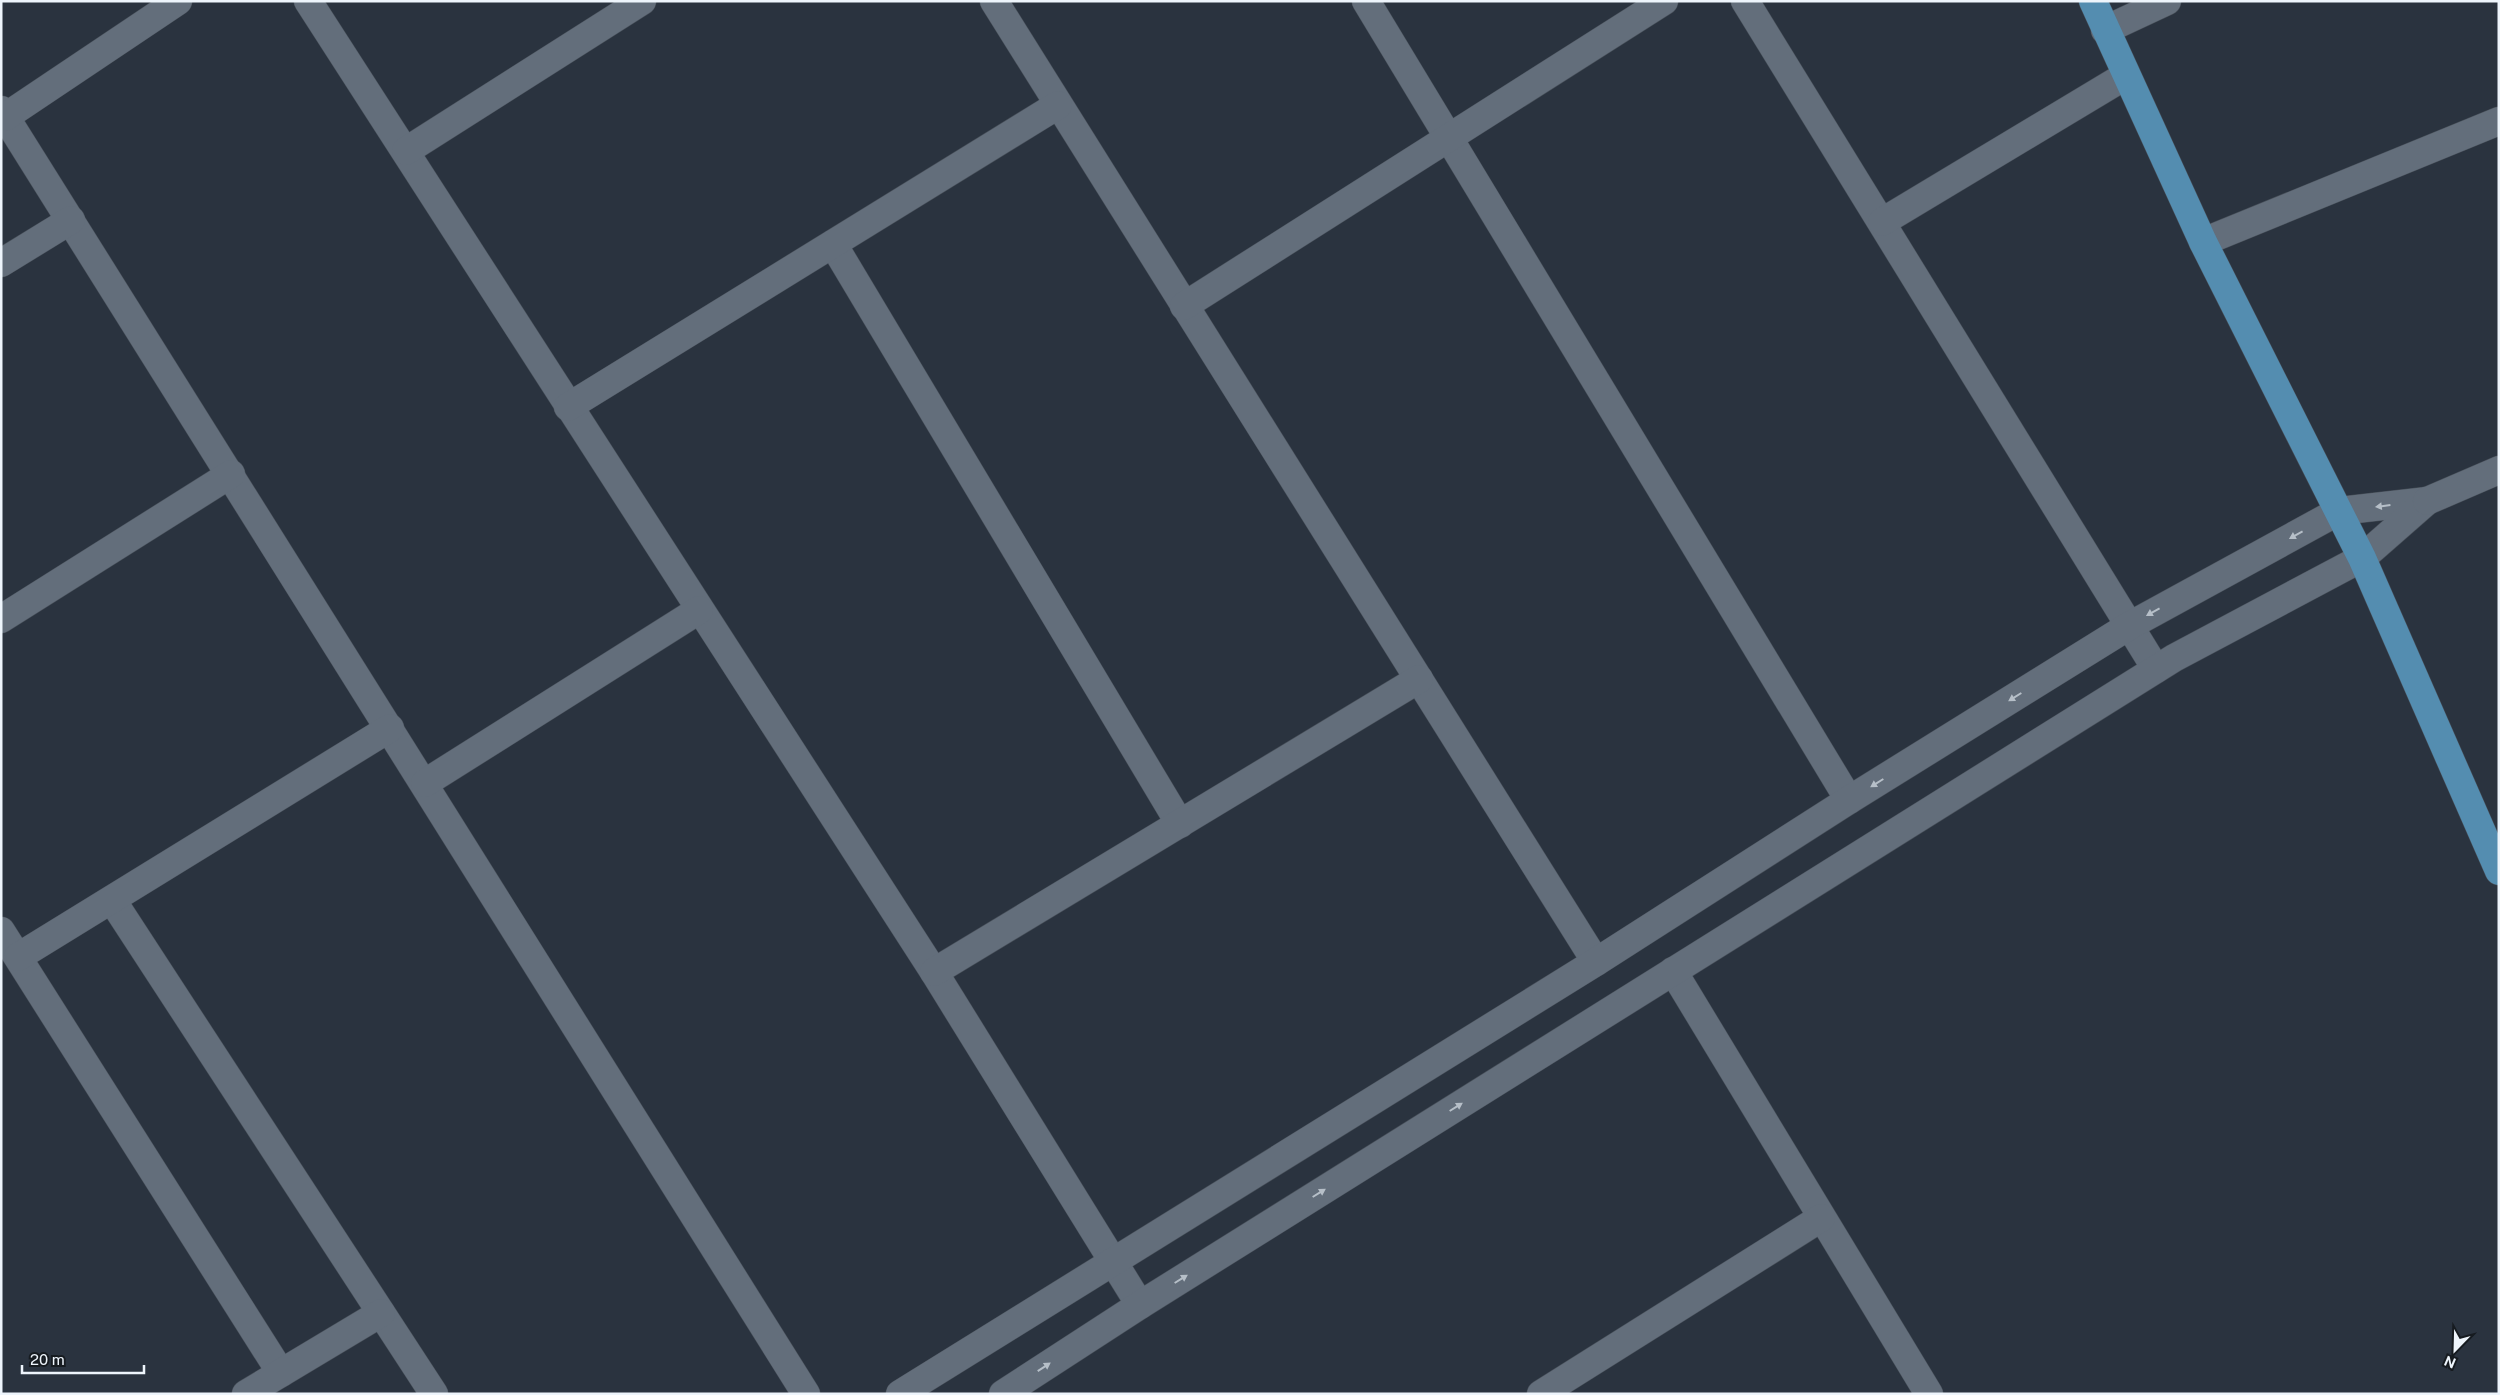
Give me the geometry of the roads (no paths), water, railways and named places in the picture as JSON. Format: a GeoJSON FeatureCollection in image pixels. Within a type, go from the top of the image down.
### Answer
{"type":"FeatureCollection","features":[{"type":"Feature","properties":{"kind":"main road"},"geometry":{"type":"LineString","coordinates":[[2092,1],[2203,242],[2362,558],[2499,871]]}},
{"type":"Feature","properties":{"kind":"street"},"geometry":{"type":"LineString","coordinates":[[178,1],[3,114],[425,783],[806,1394]]}},
{"type":"Feature","properties":{"kind":"street"},"geometry":{"type":"LineString","coordinates":[[308,1],[406,150],[568,407],[934,972],[1114,1259],[1140,1304]]}},
{"type":"Feature","properties":{"kind":"street"},"geometry":{"type":"LineString","coordinates":[[406,150],[642,1]]}},
{"type":"Feature","properties":{"kind":"street"},"geometry":{"type":"LineString","coordinates":[[994,1],[1596,962]]}},
{"type":"Feature","properties":{"kind":"street"},"geometry":{"type":"LineString","coordinates":[[1366,1],[1849,800]]}},
{"type":"Feature","properties":{"kind":"street"},"geometry":{"type":"LineString","coordinates":[[1184,306],[1664,1]]}},
{"type":"Feature","properties":{"kind":"street"},"geometry":{"type":"LineString","coordinates":[[1746,1],[2156,669]]}},
{"type":"Feature","properties":{"kind":"street"},"geometry":{"type":"LineString","coordinates":[[2105,30],[2167,1]]}},
{"type":"Feature","properties":{"kind":"street"},"geometry":{"type":"LineString","coordinates":[[1882,222],[2125,76]]}},
{"type":"Feature","properties":{"kind":"street"},"geometry":{"type":"LineString","coordinates":[[568,407],[1058,105]]}},
{"type":"Feature","properties":{"kind":"street"},"geometry":{"type":"LineString","coordinates":[[2203,242],[2499,121]]}},
{"type":"Feature","properties":{"kind":"street"},"geometry":{"type":"LineString","coordinates":[[1,263],[70,220]]}},
{"type":"Feature","properties":{"kind":"street"},"geometry":{"type":"LineString","coordinates":[[833,244],[1180,824]]}},
{"type":"Feature","properties":{"kind":"street"},"geometry":{"type":"LineString","coordinates":[[900,1394],[1114,1259],[1596,962],[1849,800],[2129,626],[2339,511],[2428,501],[2499,470]]}},
{"type":"Feature","properties":{"kind":"street"},"geometry":{"type":"LineString","coordinates":[[1,619],[231,474]]}},
{"type":"Feature","properties":{"kind":"street"},"geometry":{"type":"LineString","coordinates":[[1003,1394],[1140,1304],[2156,669],[2362,558],[2428,501]]}},
{"type":"Feature","properties":{"kind":"street"},"geometry":{"type":"LineString","coordinates":[[425,783],[699,610]]}},
{"type":"Feature","properties":{"kind":"street"},"geometry":{"type":"LineString","coordinates":[[934,972],[1418,679]]}},
{"type":"Feature","properties":{"kind":"street"},"geometry":{"type":"LineString","coordinates":[[18,957],[390,728]]}},
{"type":"Feature","properties":{"kind":"street"},"geometry":{"type":"LineString","coordinates":[[112,900],[434,1394]]}},
{"type":"Feature","properties":{"kind":"street"},"geometry":{"type":"LineString","coordinates":[[1,930],[280,1374]]}},
{"type":"Feature","properties":{"kind":"street"},"geometry":{"type":"LineString","coordinates":[[1673,971],[1929,1394]]}},
{"type":"Feature","properties":{"kind":"street"},"geometry":{"type":"LineString","coordinates":[[1541,1394],[1821,1218]]}},
{"type":"Feature","properties":{"kind":"street"},"geometry":{"type":"LineString","coordinates":[[246,1394],[382,1313]]}}]}
